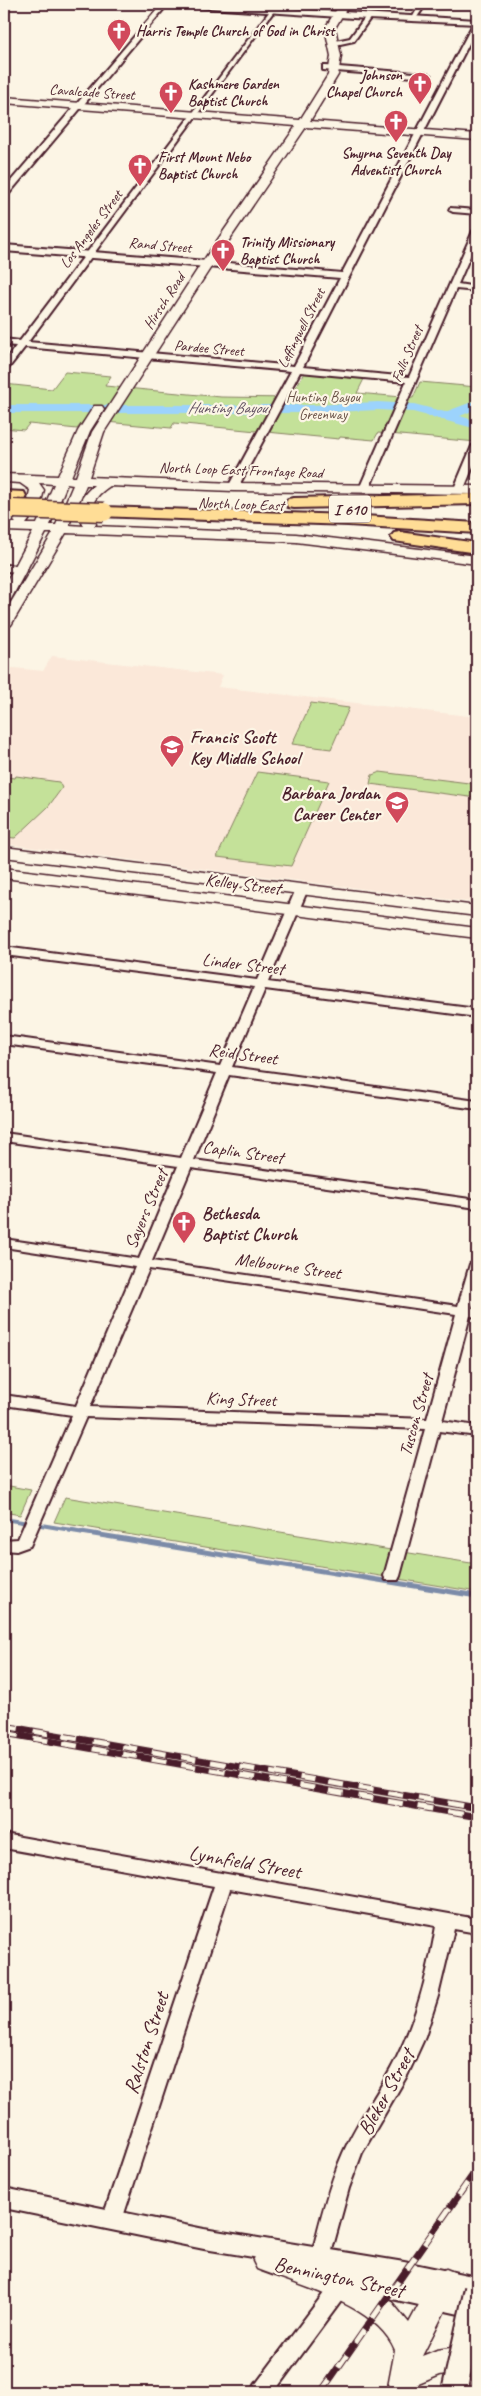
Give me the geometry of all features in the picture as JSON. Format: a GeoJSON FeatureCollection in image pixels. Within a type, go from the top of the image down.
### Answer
{"type":"FeatureCollection","features":[{"type":"Feature","properties":{"kind":"highway"},"geometry":{"type":"LineString","coordinates":[[223,504],[477,499]]}},
{"type":"Feature","properties":{"kind":"highway","name":"North Loop East"},"geometry":{"type":"LineString","coordinates":[[10,502],[106,506],[210,516],[348,520],[477,528]]}},
{"type":"Feature","properties":{"kind":"highway","name":"North Loop East"},"geometry":{"type":"LineString","coordinates":[[106,506],[223,504],[477,517]]}},
{"type":"Feature","properties":{"kind":"highway"},"geometry":{"type":"LineString","coordinates":[[210,516],[282,522],[477,548]]}},
{"type":"Feature","properties":{"kind":"main road"},"geometry":{"type":"LineString","coordinates":[[331,68],[329,44],[334,4]]}},
{"type":"Feature","properties":{"kind":"main road"},"geometry":{"type":"LineString","coordinates":[[332,14],[344,4]]}},
{"type":"Feature","properties":{"kind":"main road","name":"Hirsch Road"},"geometry":{"type":"LineString","coordinates":[[118,380],[202,264],[296,125],[331,68]]}},
{"type":"Feature","properties":{"kind":"main road","name":"Cavalcade Street"},"geometry":{"type":"LineString","coordinates":[[4,100],[193,118],[418,135],[477,142]]}},
{"type":"Feature","properties":{"kind":"main road","name":"Cavalcade Street"},"geometry":{"type":"LineString","coordinates":[[4,106],[77,108]]}},
{"type":"Feature","properties":{"kind":"main road","name":"Cavalcade Street"},"geometry":{"type":"LineString","coordinates":[[418,135],[477,137]]}},
{"type":"Feature","properties":{"kind":"main road","name":"Hirsch Road"},"geometry":{"type":"LineString","coordinates":[[4,624],[9,604],[47,556],[62,528],[98,432],[148,356],[202,264]]}},
{"type":"Feature","properties":{"kind":"main road"},"geometry":{"type":"LineString","coordinates":[[9,604],[27,577],[22,570],[71,459],[104,399]]}},
{"type":"Feature","properties":{"kind":"main road"},"geometry":{"type":"LineString","coordinates":[[27,479],[59,471],[71,459]]}},
{"type":"Feature","properties":{"kind":"main road","name":"North Loop East Frontage Road"},"geometry":{"type":"LineString","coordinates":[[4,478],[233,487],[477,490]]}},
{"type":"Feature","properties":{"kind":"main road"},"geometry":{"type":"LineString","coordinates":[[7,527],[29,514],[36,498],[37,490],[27,479]]}},
{"type":"Feature","properties":{"kind":"main road"},"geometry":{"type":"LineString","coordinates":[[107,482],[95,490],[84,508],[84,518],[88,523],[107,531]]}},
{"type":"Feature","properties":{"kind":"main road"},"geometry":{"type":"LineString","coordinates":[[7,527],[296,538],[477,560]]}},
{"type":"Feature","properties":{"kind":"main road","name":"Kelley Street"},"geometry":{"type":"LineString","coordinates":[[4,852],[477,911]]}},
{"type":"Feature","properties":{"kind":"main road","name":"Kelley Street"},"geometry":{"type":"LineString","coordinates":[[4,873],[477,933]]}},
{"type":"Feature","properties":{"kind":"main road"},"geometry":{"type":"LineString","coordinates":[[267,2262],[343,2284],[380,2308],[404,2338],[405,2373]]}},
{"type":"Feature","properties":{"kind":"main road"},"geometry":{"type":"LineString","coordinates":[[454,2392],[477,2288]]}},
{"type":"Feature","properties":{"kind":"main road"},"geometry":{"type":"LineString","coordinates":[[405,2373],[441,2291]]}},
{"type":"Feature","properties":{"kind":"main road"},"geometry":{"type":"LineString","coordinates":[[405,2373],[437,2363],[477,2356]]}},
{"type":"Feature","properties":{"kind":"street"},"geometry":{"type":"LineString","coordinates":[[4,9],[9,4]]}},
{"type":"Feature","properties":{"kind":"street"},"geometry":{"type":"LineString","coordinates":[[4,194],[165,4]]}},
{"type":"Feature","properties":{"kind":"street"},"geometry":{"type":"LineString","coordinates":[[181,4],[257,6],[272,10],[368,17],[477,22]]}},
{"type":"Feature","properties":{"kind":"street"},"geometry":{"type":"LineString","coordinates":[[413,19],[423,4]]}},
{"type":"Feature","properties":{"kind":"street","name":"Los Angeles Street"},"geometry":{"type":"LineString","coordinates":[[4,368],[272,10]]}},
{"type":"Feature","properties":{"kind":"street"},"geometry":{"type":"LineString","coordinates":[[329,44],[352,40],[368,17]]}},
{"type":"Feature","properties":{"kind":"street","name":"Leffingwell Street"},"geometry":{"type":"LineString","coordinates":[[233,487],[280,402],[343,276],[477,22]]}},
{"type":"Feature","properties":{"kind":"street"},"geometry":{"type":"LineString","coordinates":[[331,68],[427,76]]}},
{"type":"Feature","properties":{"kind":"street"},"geometry":{"type":"LineString","coordinates":[[453,210],[477,212]]}},
{"type":"Feature","properties":{"kind":"street","name":"Falls Street"},"geometry":{"type":"LineString","coordinates":[[364,489],[404,402],[477,231]]}},
{"type":"Feature","properties":{"kind":"street","name":"Rand Street"},"geometry":{"type":"LineString","coordinates":[[4,248],[343,276]]}},
{"type":"Feature","properties":{"kind":"street"},"geometry":{"type":"LineString","coordinates":[[453,286],[477,289]]}},
{"type":"Feature","properties":{"kind":"street","name":"Pardee Street"},"geometry":{"type":"LineString","coordinates":[[4,342],[412,380]]}},
{"type":"Feature","properties":{"kind":"street"},"geometry":{"type":"LineString","coordinates":[[458,491],[477,446]]}},
{"type":"Feature","properties":{"kind":"street"},"geometry":{"type":"LineString","coordinates":[[4,568],[22,570]]}},
{"type":"Feature","properties":{"kind":"street","name":"Sayers Street"},"geometry":{"type":"LineString","coordinates":[[4,1545],[16,1546],[26,1539],[145,1264],[224,1070],[302,889]]}},
{"type":"Feature","properties":{"kind":"street","name":"Linder Street"},"geometry":{"type":"LineString","coordinates":[[4,951],[477,1013]]}},
{"type":"Feature","properties":{"kind":"street","name":"Reid Street"},"geometry":{"type":"LineString","coordinates":[[4,1040],[477,1105]]}},
{"type":"Feature","properties":{"kind":"street","name":"Caplin Street"},"geometry":{"type":"LineString","coordinates":[[4,1137],[477,1204]]}},
{"type":"Feature","properties":{"kind":"street","name":"Melbourne Street"},"geometry":{"type":"LineString","coordinates":[[4,1243],[471,1312]]}},
{"type":"Feature","properties":{"kind":"street","name":"Tuscon Street"},"geometry":{"type":"LineString","coordinates":[[392,1576],[433,1424],[471,1312],[477,1264]]}},
{"type":"Feature","properties":{"kind":"street","name":"King Street"},"geometry":{"type":"LineString","coordinates":[[4,1400],[81,1412],[433,1424],[477,1431]]}},
{"type":"Feature","properties":{"kind":"street","name":"Lynnfield Street"},"geometry":{"type":"LineString","coordinates":[[4,1841],[446,1922],[477,1926]]}},
{"type":"Feature","properties":{"kind":"street","name":"Ralston Street"},"geometry":{"type":"LineString","coordinates":[[112,2220],[224,1881]]}},
{"type":"Feature","properties":{"kind":"street","name":"Bleker Street"},"geometry":{"type":"LineString","coordinates":[[321,2259],[337,2193],[351,2157],[370,2119],[395,2080],[411,2049],[436,1967],[446,1922]]}},
{"type":"Feature","properties":{"kind":"street","name":"Bennington Street"},"geometry":{"type":"LineString","coordinates":[[4,2198],[204,2239],[321,2259],[441,2291],[477,2308]]}},
{"type":"Feature","properties":{"kind":"street","name":"Bennington Street"},"geometry":{"type":"LineString","coordinates":[[204,2239],[267,2262]]}},
{"type":"Feature","properties":{"kind":"street"},"geometry":{"type":"LineString","coordinates":[[262,2392],[343,2284]]}},
{"type":"Feature","properties":{"kind":"street","name":"Bennington Street"},"geometry":{"type":"LineString","coordinates":[[343,2284],[441,2291],[477,2288]]}},
{"type":"Feature","properties":{"kind":"shaded area","name":"Francis Scott Key Middle School"},"geometry":{"type":"Polygon","coordinates":[[[52,656],[223,675],[218,687],[477,717],[477,903],[4,844],[4,667],[43,671],[52,656]]]}},
{"type":"Feature","properties":{"kind":"green space","name":"Hunting Bayou Greenway"},"geometry":{"type":"Polygon","coordinates":[[[65,372],[111,376],[105,386],[221,397],[290,398],[304,373],[364,379],[357,393],[413,398],[420,382],[477,387],[477,442],[378,433],[374,440],[340,437],[339,439],[174,423],[171,428],[84,420],[77,429],[29,424],[24,430],[4,428],[4,384],[52,389],[65,372]]]}},
{"type":"Feature","properties":{"kind":"green space"},"geometry":{"type":"Polygon","coordinates":[[[311,703],[349,708],[331,749],[292,744],[311,703]]]}},
{"type":"Feature","properties":{"kind":"green space"},"geometry":{"type":"Polygon","coordinates":[[[257,772],[329,781],[291,866],[217,857],[257,772]]]}},
{"type":"Feature","properties":{"kind":"green space"},"geometry":{"type":"Polygon","coordinates":[[[380,772],[477,784],[477,798],[370,784],[372,775],[380,772]]]}},
{"type":"Feature","properties":{"kind":"green space"},"geometry":{"type":"Polygon","coordinates":[[[16,776],[59,782],[62,788],[48,807],[15,838],[4,837],[4,777],[15,778],[16,776]]]}},
{"type":"Feature","properties":{"kind":"green space"},"geometry":{"type":"Polygon","coordinates":[[[4,1485],[31,1490],[20,1515],[4,1512],[4,1485]]]}},
{"type":"Feature","properties":{"kind":"green space"},"geometry":{"type":"Polygon","coordinates":[[[65,1497],[477,1564],[477,1592],[54,1522],[65,1497]]]}},
{"type":"Feature","properties":{"kind":"waterway"},"geometry":{"type":"LineString","coordinates":[[447,416],[477,404]]}},
{"type":"Feature","properties":{"kind":"waterway","name":"Hunting Bayou"},"geometry":{"type":"LineString","coordinates":[[4,409],[312,409],[378,406],[414,408],[477,425]]}},
{"type":"Feature","properties":{"kind":"waterway"},"geometry":{"type":"LineString","coordinates":[[4,1519],[28,1523]]}},
{"type":"Feature","properties":{"kind":"waterway"},"geometry":{"type":"LineString","coordinates":[[35,1524],[77,1531]]}},
{"type":"Feature","properties":{"kind":"waterway"},"geometry":{"type":"LineString","coordinates":[[69,1530],[477,1596]]}},
{"type":"Feature","properties":{"kind":"railway"},"geometry":{"type":"LineString","coordinates":[[4,1726],[477,1808]]}},
{"type":"Feature","properties":{"kind":"railway"},"geometry":{"type":"LineString","coordinates":[[4,1733],[477,1817]]}},
{"type":"Feature","properties":{"kind":"railway"},"geometry":{"type":"LineString","coordinates":[[321,2392],[477,2169]]}},
{"type":"Feature","properties":{"kind":"place","name":"Harris Temple Church of God in Christ"},"geometry":{"type":"Point","coordinates":[119,52]}},
{"type":"Feature","properties":{"kind":"place","name":"Johnson Chapel Church"},"geometry":{"type":"Point","coordinates":[420,105]}},
{"type":"Feature","properties":{"kind":"place","name":"Kashmere Garden Baptist Church"},"geometry":{"type":"Point","coordinates":[171,114]}},
{"type":"Feature","properties":{"kind":"place","name":"Smyrna Seventh Day Adventist Church"},"geometry":{"type":"Point","coordinates":[396,143]}},
{"type":"Feature","properties":{"kind":"place","name":"First Mount Nebo Baptist Church"},"geometry":{"type":"Point","coordinates":[140,187]}},
{"type":"Feature","properties":{"kind":"place","name":"Trinity Missionary Baptist Church"},"geometry":{"type":"Point","coordinates":[223,272]}},
{"type":"Feature","properties":{"kind":"place","name":"Francis Scott Key Middle School"},"geometry":{"type":"Point","coordinates":[172,768]}},
{"type":"Feature","properties":{"kind":"place","name":"Barbara Jordan Career Center"},"geometry":{"type":"Point","coordinates":[397,824]}},
{"type":"Feature","properties":{"kind":"place","name":"Bethesda Baptist Church"},"geometry":{"type":"Point","coordinates":[184,1244]}}]}
